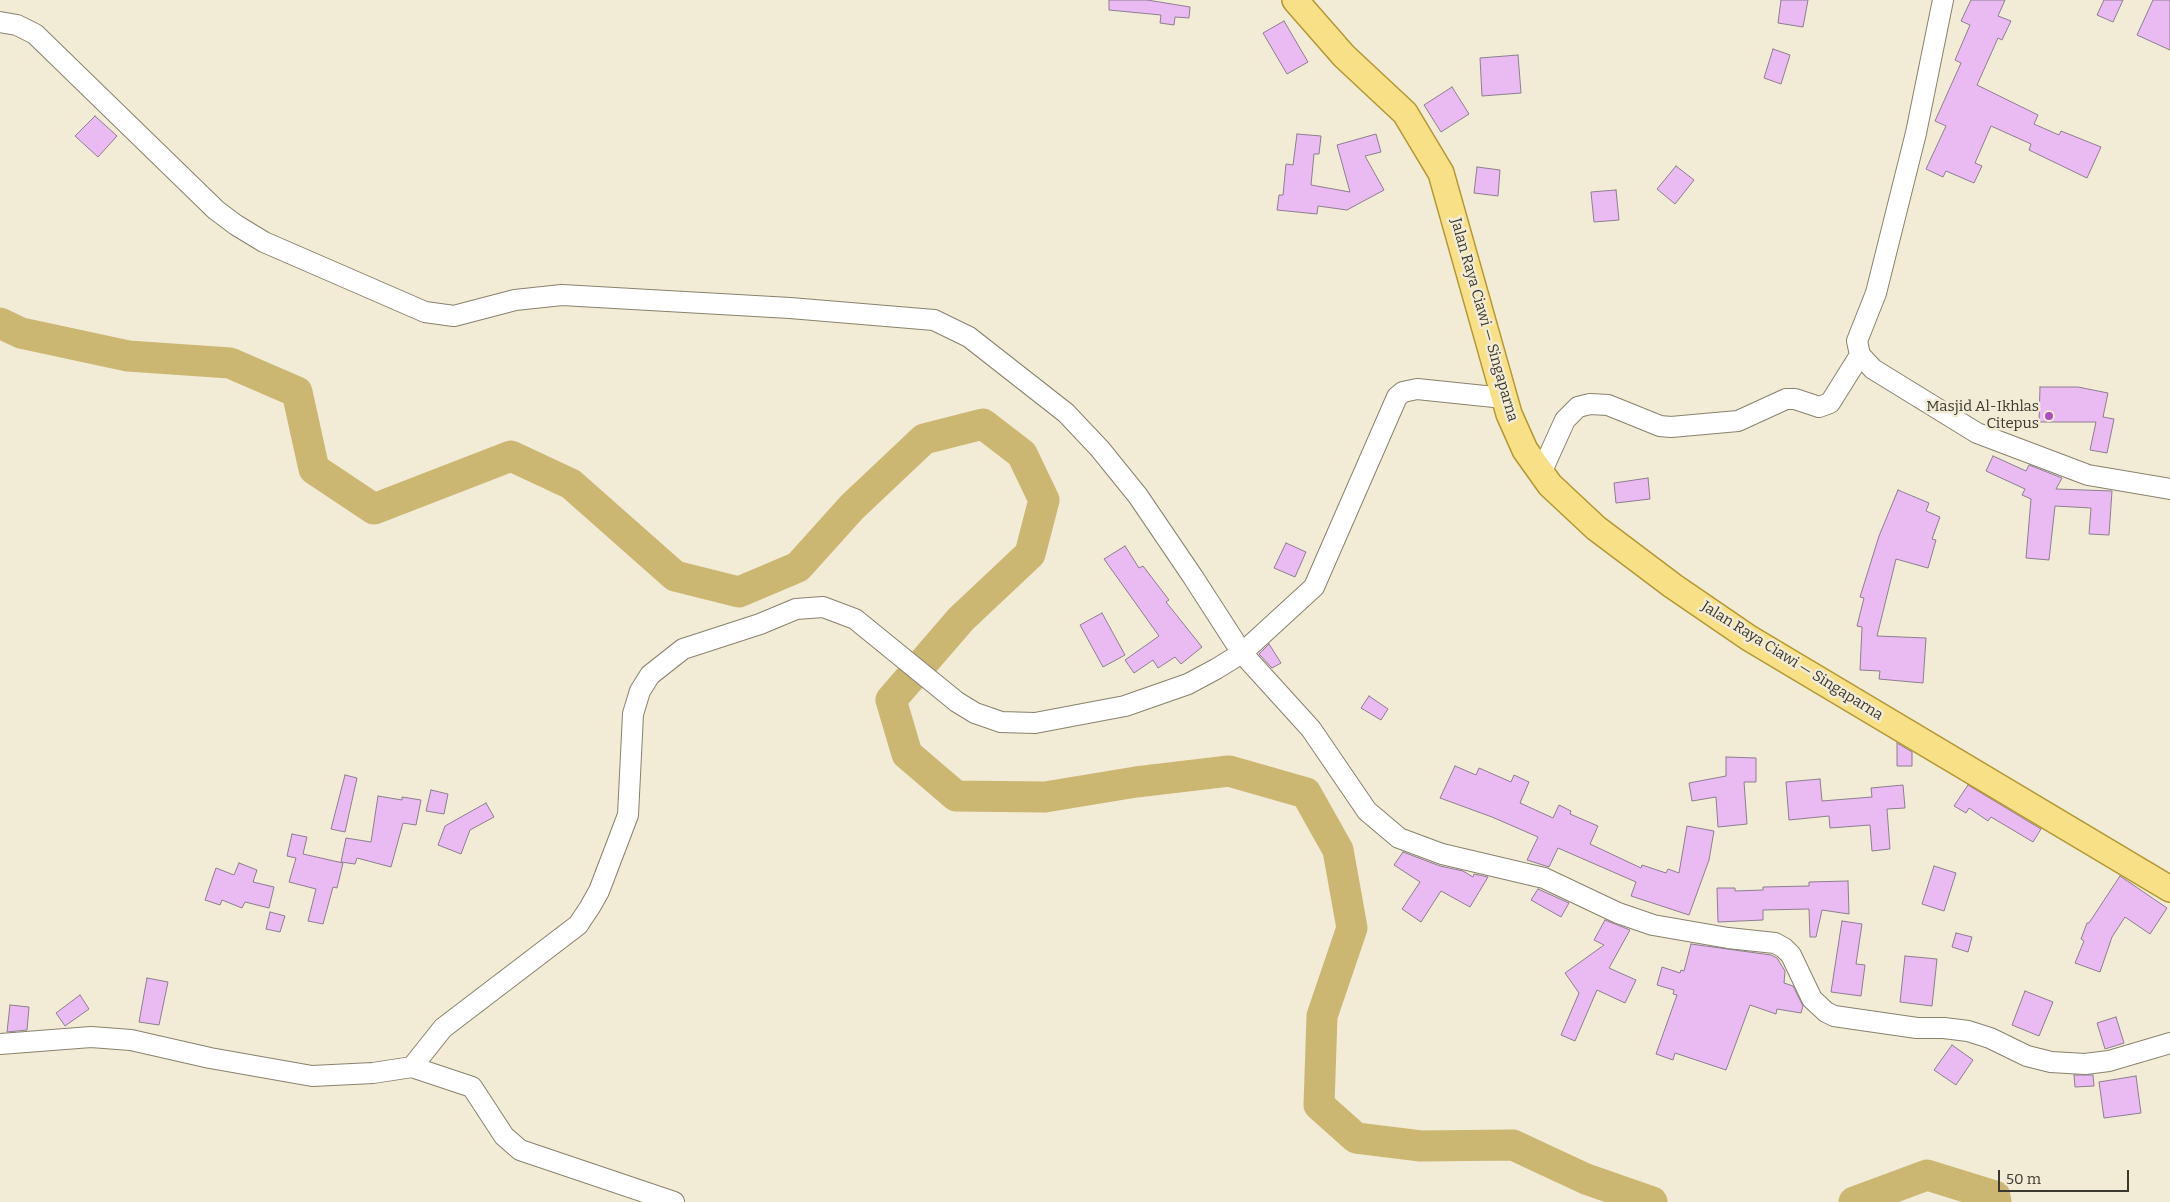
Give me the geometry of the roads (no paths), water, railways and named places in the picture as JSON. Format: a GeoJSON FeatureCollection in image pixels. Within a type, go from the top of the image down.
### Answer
{"type":"FeatureCollection","features":[{"type":"Feature","properties":{"kind":"main road","name":"Jalan Raya Ciawi — Singaparna"},"geometry":{"type":"LineString","coordinates":[[1295,0],[1344,56],[1405,113],[1441,172],[1504,398],[1524,450],[1550,485],[1596,528],[1673,586],[1749,638],[2170,889]]}},
{"type":"Feature","properties":{"kind":"street"},"geometry":{"type":"LineString","coordinates":[[1943,0],[1916,133],[1876,293],[1857,341],[1860,355],[1873,369],[1977,433],[2088,475],[2170,489]]}},
{"type":"Feature","properties":{"kind":"street"},"geometry":{"type":"LineString","coordinates":[[0,22],[17,25],[35,34],[216,210],[236,226],[264,242],[425,312],[454,316],[515,300],[562,295],[772,307],[934,320],[969,336],[1066,413],[1100,449],[1143,504],[1242,653],[1270,687],[1311,730],[1367,811],[1399,838],[1442,854],[1544,878],[1618,913],[1652,925],[1728,938],[1775,943],[1792,955],[1812,998],[1826,1012],[1834,1016],[1917,1028],[1944,1028],[1968,1031],[1990,1038],[2027,1056],[2050,1062],[2085,1064],[2109,1061],[2170,1043]]}},
{"type":"Feature","properties":{"kind":"street"},"geometry":{"type":"LineString","coordinates":[[1541,473],[1565,420],[1578,407],[1590,404],[1608,405],[1660,426],[1671,427],[1738,421],[1786,399],[1795,399],[1819,407],[1830,403],[1860,355]]}},
{"type":"Feature","properties":{"kind":"street"},"geometry":{"type":"LineString","coordinates":[[412,1067],[443,1028],[578,924],[590,907],[628,815],[633,714],[640,691],[650,675],[683,649],[750,627],[796,609],[809,607],[823,608],[842,613],[863,625],[933,683],[975,714],[1001,722],[1035,724],[1125,706],[1188,684],[1242,653],[1314,587],[1397,397],[1409,390],[1417,389],[1504,398]]}},
{"type":"Feature","properties":{"kind":"street"},"geometry":{"type":"LineString","coordinates":[[0,1044],[91,1037],[131,1040],[210,1058],[312,1076],[373,1073],[412,1067],[472,1087],[504,1136],[520,1150],[674,1202]]}},
{"type":"Feature","properties":{"kind":"waterway"},"geometry":{"type":"LineString","coordinates":[[0,323],[21,333],[128,356],[230,363],[297,392],[314,469],[374,509],[511,456],[571,484],[675,576],[739,592],[798,567],[852,507],[924,439],[983,424],[1022,454],[1044,500],[1030,554],[961,619],[891,700],[907,754],[956,796],[1045,797],[1136,782],[1229,771],[1306,793],[1338,850],[1352,928],[1322,1016],[1319,1105],[1356,1138],[1421,1146],[1513,1145],[1586,1179],[1652,1202]]}},
{"type":"Feature","properties":{"kind":"waterway"},"geometry":{"type":"LineString","coordinates":[[1854,1202],[1927,1175],[1995,1196],[1996,1202]]}},
{"type":"Feature","properties":{"kind":"place","name":"Masjid Al-Ikhlas Citepus"},"geometry":{"type":"Point","coordinates":[2049,416]}}]}
